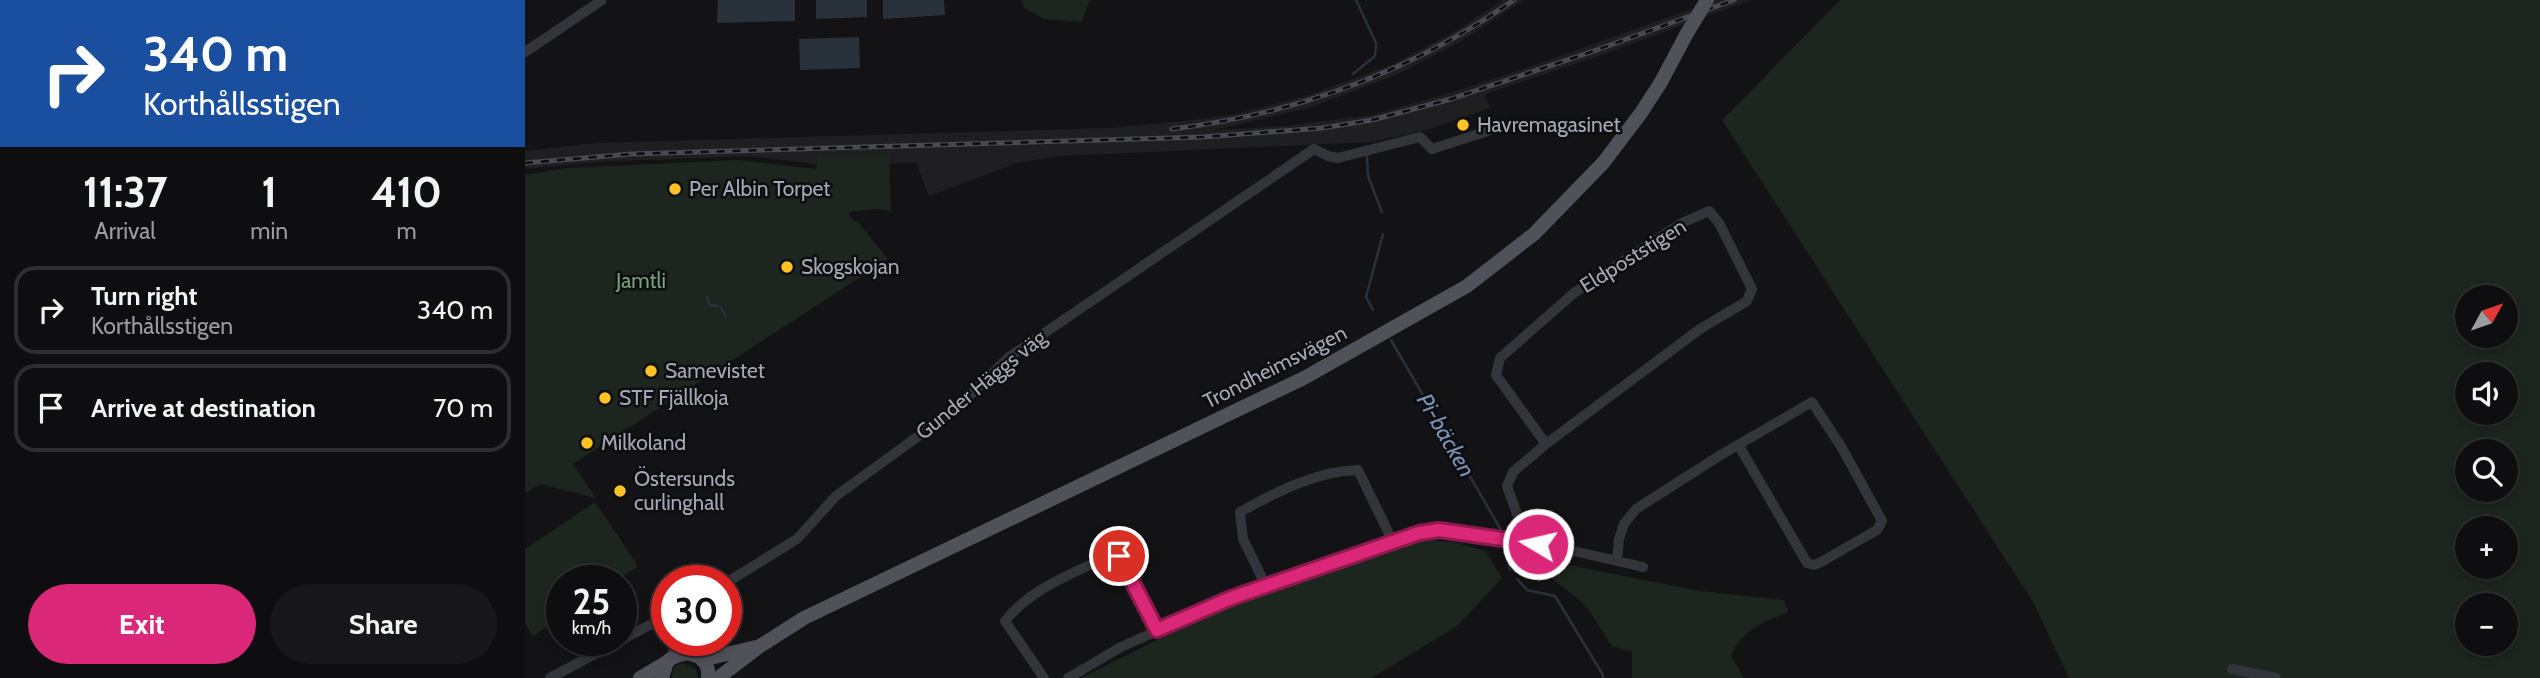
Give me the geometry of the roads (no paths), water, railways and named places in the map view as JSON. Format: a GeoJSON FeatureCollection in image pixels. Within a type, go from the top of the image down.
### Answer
{"type":"FeatureCollection","features":[{"type":"Feature","properties":{"kind":"main road","name":"Trondheimsvägen"},"geometry":{"type":"LineString","coordinates":[[717,678],[804,618],[1304,378],[1467,286],[1534,234],[1603,163],[1654,93],[1707,0]]}},
{"type":"Feature","properties":{"kind":"main road","name":"Trondheimsvägen"},"geometry":{"type":"LineString","coordinates":[[670,659],[683,653],[697,657],[760,646]]}},
{"type":"Feature","properties":{"kind":"main road"},"geometry":{"type":"LineString","coordinates":[[697,657],[709,672],[708,678]]}},
{"type":"Feature","properties":{"kind":"main road"},"geometry":{"type":"LineString","coordinates":[[640,678],[670,659]]}},
{"type":"Feature","properties":{"kind":"main road"},"geometry":{"type":"LineString","coordinates":[[662,678],[670,659]]}},
{"type":"Feature","properties":{"kind":"street"},"geometry":{"type":"LineString","coordinates":[[525,52],[602,0]]}},
{"type":"Feature","properties":{"kind":"street","name":"Gunder Häggs väg"},"geometry":{"type":"LineString","coordinates":[[742,573],[797,539],[836,496],[957,408],[1008,358],[1314,149],[1338,158],[1420,136],[1432,149],[1488,131]]}},
{"type":"Feature","properties":{"kind":"street","name":"Eldpoststigen"},"geometry":{"type":"LineString","coordinates":[[1524,538],[1507,486],[1513,472],[1546,444],[1700,329],[1747,301],[1752,289],[1719,223],[1709,211],[1682,223],[1574,293],[1500,358],[1496,375],[1546,444]]}},
{"type":"Feature","properties":{"kind":"street"},"geometry":{"type":"LineString","coordinates":[[1617,560],[1624,524],[1636,509],[1739,446],[1812,402],[1842,448],[1882,521],[1877,530],[1821,562],[1814,565],[1807,563],[1739,446]]}},
{"type":"Feature","properties":{"kind":"street"},"geometry":{"type":"LineString","coordinates":[[1266,586],[1243,539],[1240,512],[1274,492],[1338,470],[1359,470],[1392,542]]}},
{"type":"Feature","properties":{"kind":"street"},"geometry":{"type":"LineString","coordinates":[[1068,678],[1097,659],[1157,630],[1266,586],[1392,542],[1439,530],[1524,538],[1583,555],[1643,567]]}},
{"type":"Feature","properties":{"kind":"street"},"geometry":{"type":"LineString","coordinates":[[1044,678],[1005,621],[1017,606],[1047,586],[1111,555],[1119,556],[1157,630]]}},
{"type":"Feature","properties":{"kind":"street"},"geometry":{"type":"LineString","coordinates":[[550,678],[591,656]]}},
{"type":"Feature","properties":{"kind":"street"},"geometry":{"type":"LineString","coordinates":[[2232,669],[2276,678]]}},
{"type":"Feature","properties":{"kind":"waterway","name":"Pi-bäcken"},"geometry":{"type":"LineString","coordinates":[[1353,74],[1375,56],[1376,43],[1356,0]]}},
{"type":"Feature","properties":{"kind":"waterway","name":"Pi-bäcken"},"geometry":{"type":"LineString","coordinates":[[1367,155],[1368,176],[1382,212]]}},
{"type":"Feature","properties":{"kind":"waterway","name":"Pi-bäcken"},"geometry":{"type":"LineString","coordinates":[[1373,310],[1366,297],[1383,234]]}},
{"type":"Feature","properties":{"kind":"waterway"},"geometry":{"type":"LineString","coordinates":[[707,297],[710,305],[718,306]]}},
{"type":"Feature","properties":{"kind":"waterway"},"geometry":{"type":"LineString","coordinates":[[721,307],[726,317]]}},
{"type":"Feature","properties":{"kind":"waterway","name":"Pi-bäcken"},"geometry":{"type":"LineString","coordinates":[[1391,340],[1501,530]]}},
{"type":"Feature","properties":{"kind":"waterway","name":"Pi-bäcken"},"geometry":{"type":"LineString","coordinates":[[1505,547],[1510,570]]}},
{"type":"Feature","properties":{"kind":"waterway","name":"Pi-bäcken"},"geometry":{"type":"LineString","coordinates":[[1517,579],[1527,590],[1555,596],[1603,678]]}},
{"type":"Feature","properties":{"kind":"railway"},"geometry":{"type":"LineString","coordinates":[[1172,129],[1263,113],[1351,86],[1435,48],[1514,0]]}},
{"type":"Feature","properties":{"kind":"railway"},"geometry":{"type":"LineString","coordinates":[[525,163],[631,154],[1203,137],[1322,128],[1372,120],[1451,99],[1734,0]]}},
{"type":"Feature","properties":{"kind":"place","name":"Havremagasinet"},"geometry":{"type":"Point","coordinates":[1463,125]}},
{"type":"Feature","properties":{"kind":"place","name":"Per Albin Torpet"},"geometry":{"type":"Point","coordinates":[675,189]}},
{"type":"Feature","properties":{"kind":"place","name":"Skogskojan"},"geometry":{"type":"Point","coordinates":[787,267]}},
{"type":"Feature","properties":{"kind":"place","name":"Samevistet"},"geometry":{"type":"Point","coordinates":[651,371]}},
{"type":"Feature","properties":{"kind":"place","name":"STF Fjällkoja"},"geometry":{"type":"Point","coordinates":[605,398]}},
{"type":"Feature","properties":{"kind":"place","name":"Milkoland"},"geometry":{"type":"Point","coordinates":[587,443]}},
{"type":"Feature","properties":{"kind":"place","name":"Östersunds curlinghall"},"geometry":{"type":"Point","coordinates":[620,491]}},
{"type":"Feature","properties":{"kind":"park label","name":"Jamtli"},"geometry":{"type":"Point","coordinates":[641,281]}}]}
